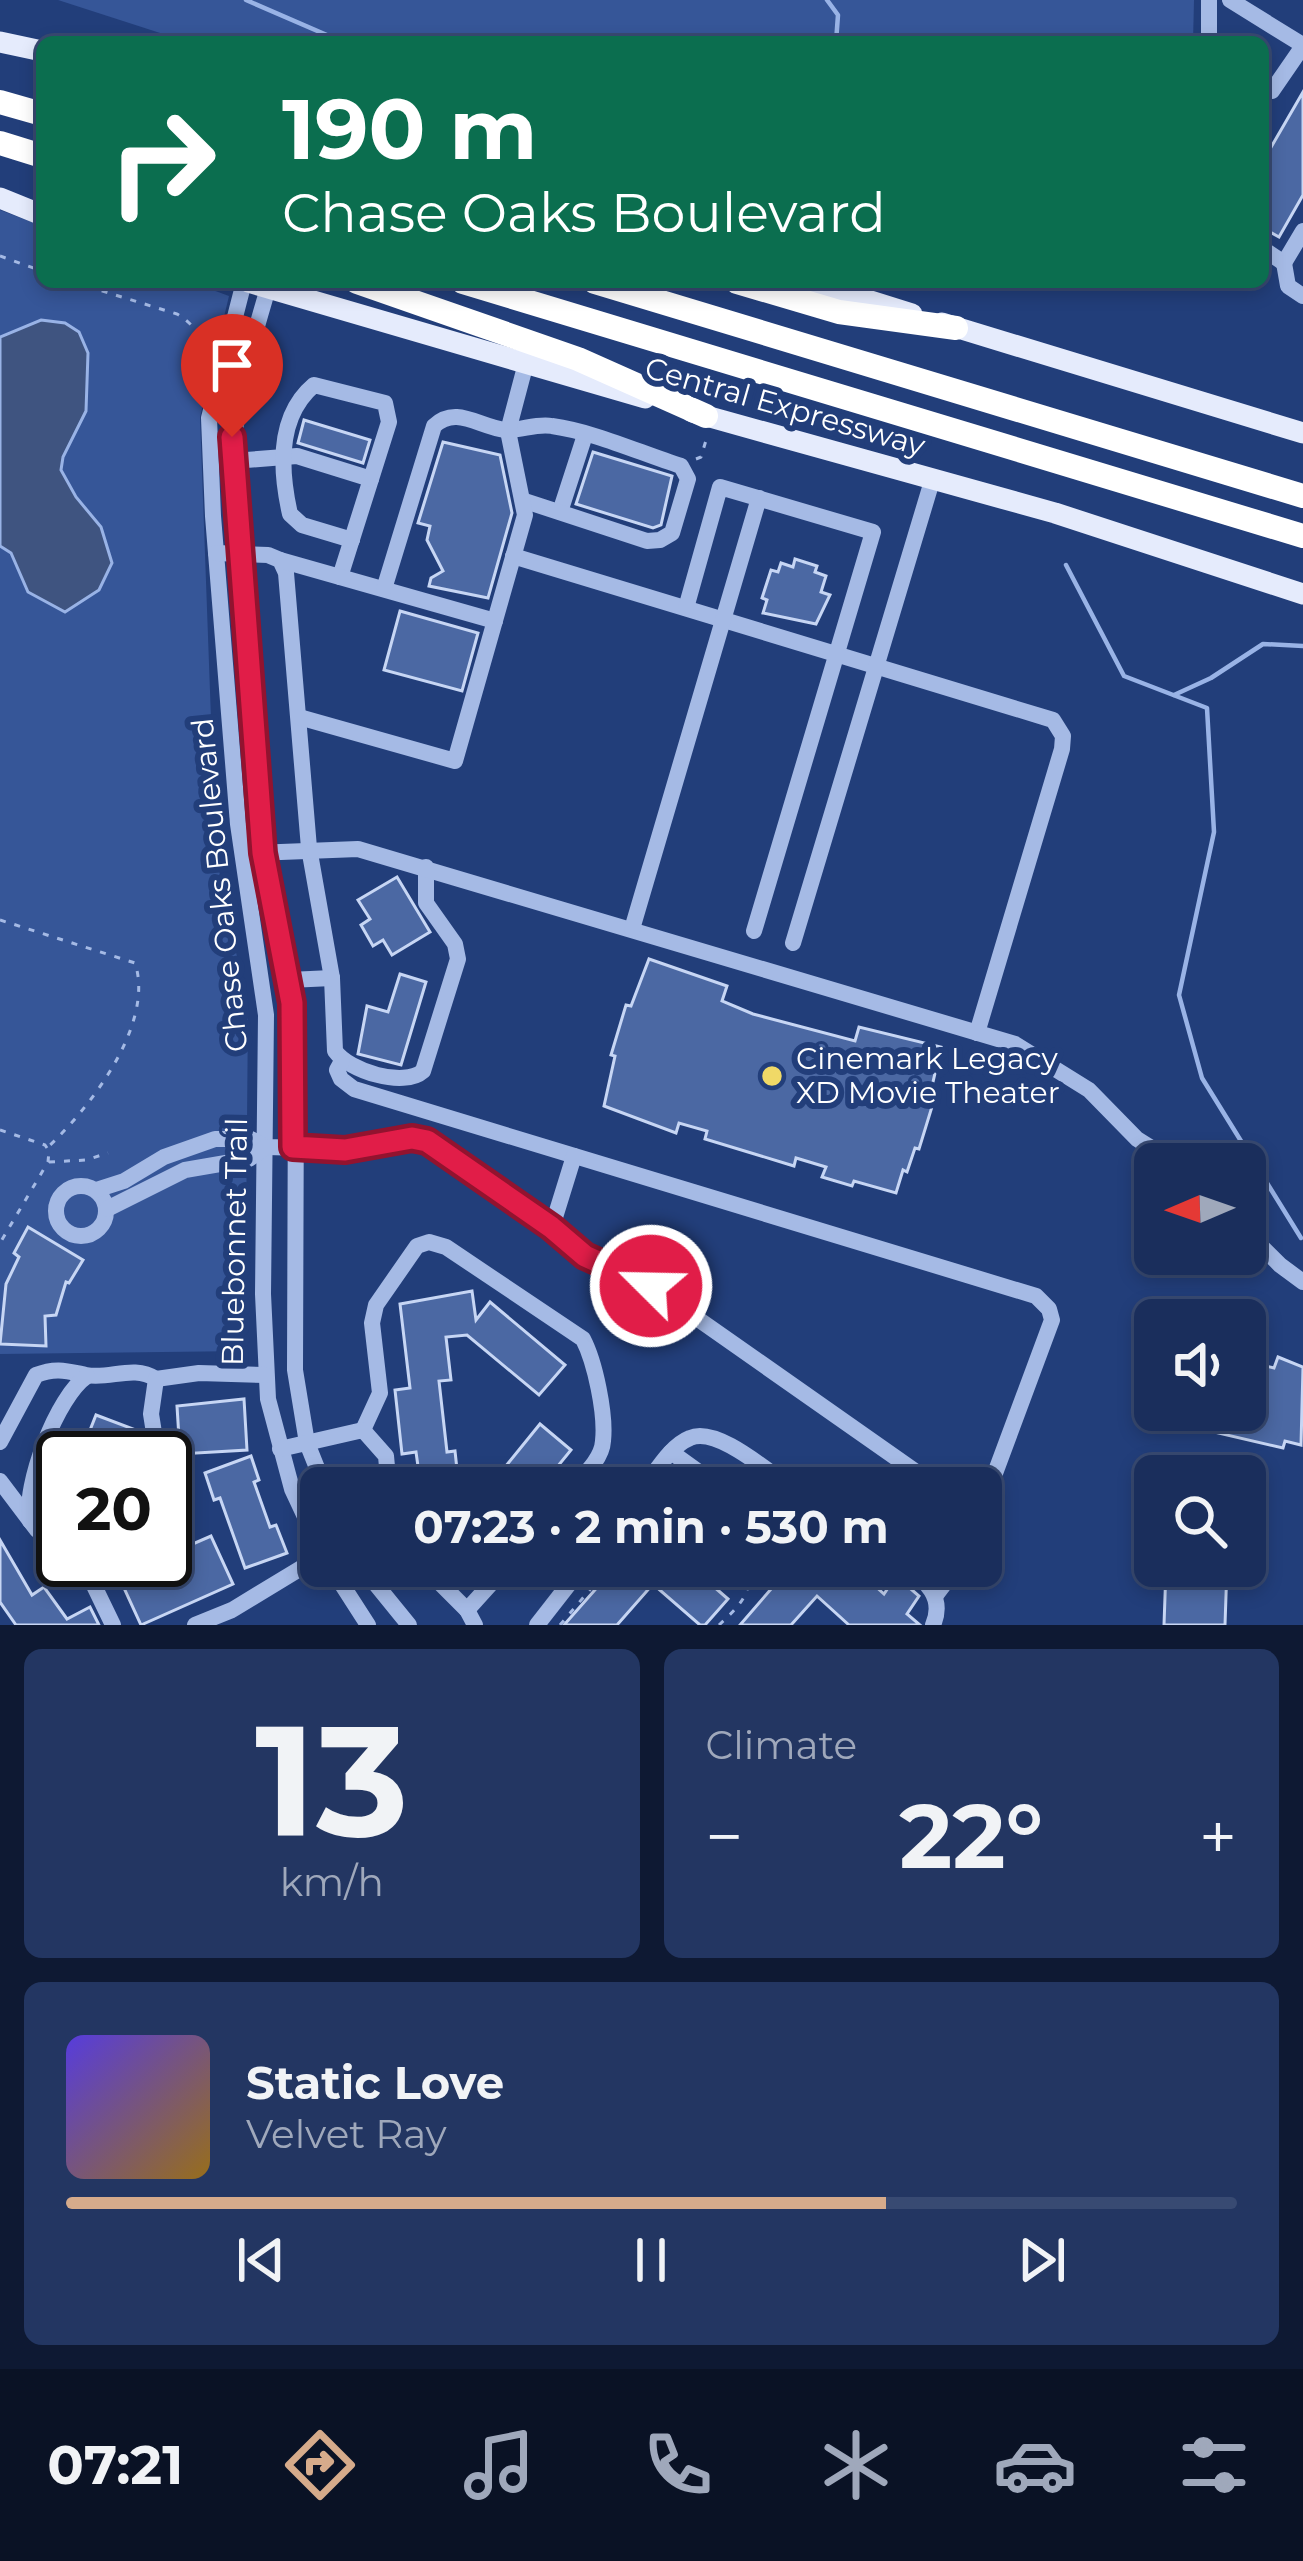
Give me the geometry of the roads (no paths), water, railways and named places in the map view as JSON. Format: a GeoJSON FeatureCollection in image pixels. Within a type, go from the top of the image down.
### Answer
{"type":"FeatureCollection","features":[{"type":"Feature","properties":{"kind":"highway"},"geometry":{"type":"LineString","coordinates":[[0,102],[36,112]]}},
{"type":"Feature","properties":{"kind":"highway"},"geometry":{"type":"LineString","coordinates":[[0,143],[36,154]]}},
{"type":"Feature","properties":{"kind":"highway"},"geometry":{"type":"LineString","coordinates":[[374,288],[578,359],[707,425]]}},
{"type":"Feature","properties":{"kind":"highway","name":"Central Expressway"},"geometry":{"type":"LineString","coordinates":[[483,288],[1303,536]]}},
{"type":"Feature","properties":{"kind":"highway","name":"Central Expressway"},"geometry":{"type":"LineString","coordinates":[[616,288],[1303,496]]}},
{"type":"Feature","properties":{"kind":"highway"},"geometry":{"type":"LineString","coordinates":[[757,288],[839,312],[956,328]]}},
{"type":"Feature","properties":{"kind":"main road"},"geometry":{"type":"LineString","coordinates":[[0,42],[36,50]]}},
{"type":"Feature","properties":{"kind":"main road"},"geometry":{"type":"LineString","coordinates":[[0,199],[36,212]]}},
{"type":"Feature","properties":{"kind":"main road","name":"Central Expressway"},"geometry":{"type":"LineString","coordinates":[[268,288],[526,363],[707,425],[1055,513],[1303,594]]}},
{"type":"Feature","properties":{"kind":"main road"},"geometry":{"type":"LineString","coordinates":[[829,288],[1303,433]]}},
{"type":"Feature","properties":{"kind":"street"},"geometry":{"type":"LineString","coordinates":[[1209,0],[1209,36]]}},
{"type":"Feature","properties":{"kind":"street"},"geometry":{"type":"LineString","coordinates":[[1230,0],[1302,45],[1269,92]]}},
{"type":"Feature","properties":{"kind":"street"},"geometry":{"type":"LineString","coordinates":[[1303,231],[1284,262],[1288,286],[1303,296]]}},
{"type":"Feature","properties":{"kind":"street"},"geometry":{"type":"LineString","coordinates":[[1269,253],[1284,262]]}},
{"type":"Feature","properties":{"kind":"street","name":"Chase Oaks Boulevard"},"geometry":{"type":"LineString","coordinates":[[253,288],[232,437],[233,461],[263,853],[289,980],[296,1071],[295,1370],[307,1442],[317,1467]]}},
{"type":"Feature","properties":{"kind":"street","name":"Chase Oaks Boulevard"},"geometry":{"type":"LineString","coordinates":[[253,288],[209,418],[242,855],[266,1015],[266,1375],[280,1449],[300,1505]]}},
{"type":"Feature","properties":{"kind":"street"},"geometry":{"type":"LineString","coordinates":[[298,717],[455,761],[525,515],[508,430],[526,363]]}},
{"type":"Feature","properties":{"kind":"street"},"geometry":{"type":"LineString","coordinates":[[340,577],[352,540],[389,422],[385,403],[314,385],[295,400],[281,459],[294,520],[352,540]]}},
{"type":"Feature","properties":{"kind":"street"},"geometry":{"type":"LineString","coordinates":[[383,589],[434,426],[443,417],[508,430],[534,424],[585,435],[681,466],[688,479],[672,533],[660,540],[647,541],[524,501]]}},
{"type":"Feature","properties":{"kind":"street"},"geometry":{"type":"LineString","coordinates":[[560,512],[585,435]]}},
{"type":"Feature","properties":{"kind":"street"},"geometry":{"type":"LineString","coordinates":[[233,461],[297,456],[371,479]]}},
{"type":"Feature","properties":{"kind":"street"},"geometry":{"type":"LineString","coordinates":[[793,943],[932,481]]}},
{"type":"Feature","properties":{"kind":"street"},"geometry":{"type":"LineString","coordinates":[[686,608],[720,487],[873,532],[754,931]]}},
{"type":"Feature","properties":{"kind":"street"},"geometry":{"type":"LineString","coordinates":[[632,928],[759,498]]}},
{"type":"Feature","properties":{"kind":"street"},"geometry":{"type":"LineString","coordinates":[[216,553],[280,560],[494,621]]}},
{"type":"Feature","properties":{"kind":"street"},"geometry":{"type":"LineString","coordinates":[[513,556],[1053,720],[1064,736],[976,1033]]}},
{"type":"Feature","properties":{"kind":"street"},"geometry":{"type":"LineString","coordinates":[[280,560],[286,573],[309,848],[332,978],[335,1051],[342,1061],[401,1080],[414,1079],[423,1071],[458,959],[455,944],[426,903],[426,867]]}},
{"type":"Feature","properties":{"kind":"street"},"geometry":{"type":"LineString","coordinates":[[242,855],[358,849],[1015,1044],[1089,1090],[1143,1143]]}},
{"type":"Feature","properties":{"kind":"street"},"geometry":{"type":"LineString","coordinates":[[289,980],[332,978]]}},
{"type":"Feature","properties":{"kind":"street"},"geometry":{"type":"LineString","coordinates":[[342,1061],[337,1070],[354,1089],[1036,1296],[1049,1309],[1052,1320],[997,1467]]}},
{"type":"Feature","properties":{"kind":"street"},"geometry":{"type":"LineString","coordinates":[[96,1190],[124,1181],[164,1156],[215,1139],[251,1139],[266,1148],[345,1150],[412,1138],[427,1141],[596,1262],[651,1286],[909,1467]]}},
{"type":"Feature","properties":{"kind":"street"},"geometry":{"type":"LineString","coordinates":[[107,1209],[96,1190],[85,1185],[64,1192],[58,1201],[58,1221],[69,1233],[86,1236],[101,1226],[107,1209],[185,1170],[249,1160],[266,1148]]}},
{"type":"Feature","properties":{"kind":"street"},"geometry":{"type":"LineString","coordinates":[[551,1227],[574,1156]]}},
{"type":"Feature","properties":{"kind":"street"},"geometry":{"type":"LineString","coordinates":[[363,1430],[380,1393],[372,1323],[376,1306],[417,1246],[429,1242],[446,1247],[583,1339],[593,1358],[604,1442],[590,1467]]}},
{"type":"Feature","properties":{"kind":"street"},"geometry":{"type":"LineString","coordinates":[[1266,1248],[1301,1277]]}},
{"type":"Feature","properties":{"kind":"street"},"geometry":{"type":"LineString","coordinates":[[0,1442],[36,1375],[61,1369],[87,1376],[124,1372],[156,1379],[176,1374],[266,1375]]}},
{"type":"Feature","properties":{"kind":"street"},"geometry":{"type":"LineString","coordinates":[[30,1521],[26,1504],[32,1476],[75,1384],[87,1376]]}},
{"type":"Feature","properties":{"kind":"street"},"geometry":{"type":"LineString","coordinates":[[154,1431],[156,1379]]}},
{"type":"Feature","properties":{"kind":"street"},"geometry":{"type":"LineString","coordinates":[[280,1449],[363,1430]]}},
{"type":"Feature","properties":{"kind":"street"},"geometry":{"type":"LineString","coordinates":[[363,1430],[386,1456],[387,1467]]}},
{"type":"Feature","properties":{"kind":"street"},"geometry":{"type":"LineString","coordinates":[[660,1467],[691,1437],[714,1435],[761,1467]]}},
{"type":"Feature","properties":{"kind":"street"},"geometry":{"type":"LineString","coordinates":[[671,1452],[692,1467]]}},
{"type":"Feature","properties":{"kind":"street"},"geometry":{"type":"LineString","coordinates":[[0,1480],[36,1526]]}},
{"type":"Feature","properties":{"kind":"street"},"geometry":{"type":"LineString","coordinates":[[195,1625],[234,1617],[300,1569]]}},
{"type":"Feature","properties":{"kind":"street"},"geometry":{"type":"LineString","coordinates":[[94,1587],[113,1625]]}},
{"type":"Feature","properties":{"kind":"street"},"geometry":{"type":"LineString","coordinates":[[344,1587],[368,1625]]}},
{"type":"Feature","properties":{"kind":"street"},"geometry":{"type":"LineString","coordinates":[[379,1587],[409,1625]]}},
{"type":"Feature","properties":{"kind":"street"},"geometry":{"type":"LineString","coordinates":[[443,1587],[471,1617],[492,1587]]}},
{"type":"Feature","properties":{"kind":"street"},"geometry":{"type":"LineString","coordinates":[[537,1625],[567,1587]]}},
{"type":"Feature","properties":{"kind":"street"},"geometry":{"type":"LineString","coordinates":[[930,1587],[936,1595],[933,1625]]}},
{"type":"Feature","properties":{"kind":"street"},"geometry":{"type":"LineString","coordinates":[[936,1595],[942,1587]]}},
{"type":"Feature","properties":{"kind":"waterway"},"geometry":{"type":"LineString","coordinates":[[246,0],[329,36]]}},
{"type":"Feature","properties":{"kind":"waterway"},"geometry":{"type":"LineString","coordinates":[[827,0],[838,15],[836,36]]}},
{"type":"Feature","properties":{"kind":"waterway"},"geometry":{"type":"LineString","coordinates":[[1066,565],[1124,676],[1207,708],[1214,832],[1179,995],[1202,1078],[1301,1238]]}},
{"type":"Feature","properties":{"kind":"waterway"},"geometry":{"type":"LineString","coordinates":[[1174,695],[1211,678],[1263,644],[1303,646]]}},
{"type":"Feature","properties":{"kind":"place","name":"Cinemark Legacy XD Movie Theater"},"geometry":{"type":"Point","coordinates":[772,1076]}}]}
